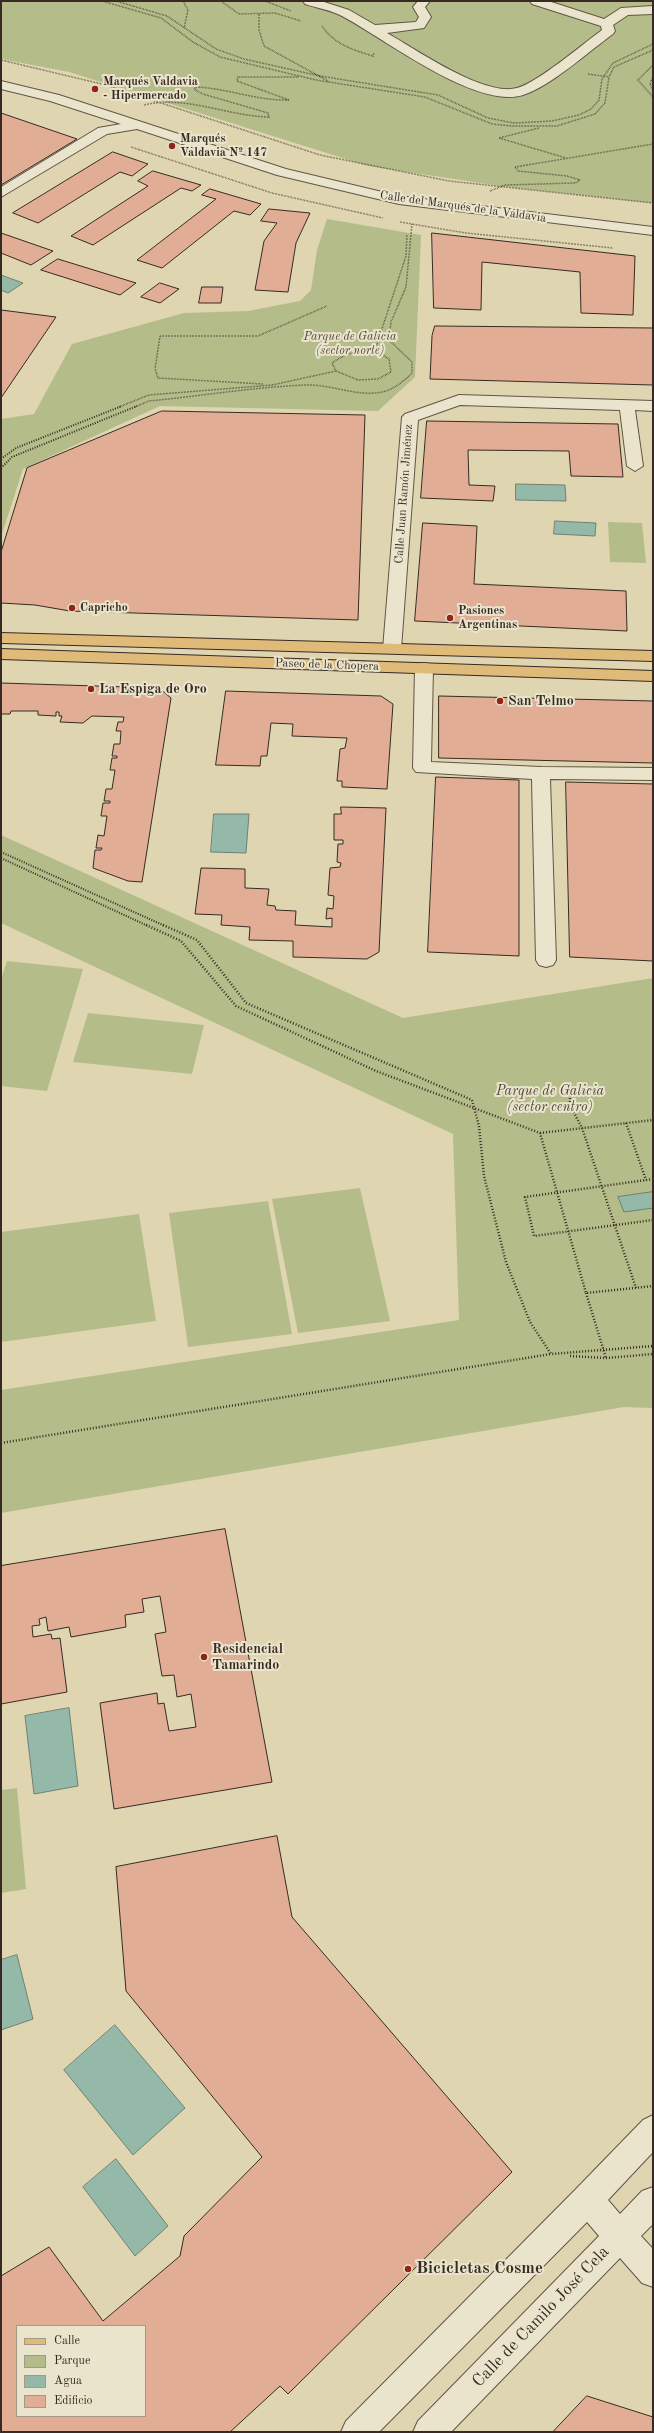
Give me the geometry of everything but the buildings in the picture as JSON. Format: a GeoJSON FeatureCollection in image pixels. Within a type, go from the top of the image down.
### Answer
{"type":"FeatureCollection","features":[{"type":"Feature","properties":{"kind":"main road","name":"Paseo de la Chopera"},"geometry":{"type":"LineString","coordinates":[[1,638],[653,656]]}},
{"type":"Feature","properties":{"kind":"main road","name":"Paseo de la Chopera"},"geometry":{"type":"LineString","coordinates":[[1,654],[653,676]]}},
{"type":"Feature","properties":{"kind":"street"},"geometry":{"type":"LineString","coordinates":[[309,1],[344,13],[374,29],[421,59],[456,78],[491,91],[503,93],[533,89],[609,31],[606,24],[536,1]]}},
{"type":"Feature","properties":{"kind":"street"},"geometry":{"type":"LineString","coordinates":[[374,29],[396,29],[420,25],[425,17],[418,7],[424,1]]}},
{"type":"Feature","properties":{"kind":"street"},"geometry":{"type":"LineString","coordinates":[[606,24],[620,8],[653,10]]}},
{"type":"Feature","properties":{"kind":"street","name":"Calle del Marqués de la Valdavia"},"geometry":{"type":"LineString","coordinates":[[1,73],[132,110],[295,163],[399,189],[485,201],[653,218]]}},
{"type":"Feature","properties":{"kind":"street","name":"Calle del Marqués de la Valdavia"},"geometry":{"type":"LineString","coordinates":[[1,85],[141,126],[282,172],[398,200],[653,231]]}},
{"type":"Feature","properties":{"kind":"street"},"geometry":{"type":"LineString","coordinates":[[1,193],[103,131],[141,126]]}},
{"type":"Feature","properties":{"kind":"street","name":"Calle Juan Ramón Jiménez"},"geometry":{"type":"LineString","coordinates":[[392,649],[410,417],[459,400],[653,406]]}},
{"type":"Feature","properties":{"kind":"street"},"geometry":{"type":"LineString","coordinates":[[628,405],[635,466]]}},
{"type":"Feature","properties":{"kind":"street"},"geometry":{"type":"LineString","coordinates":[[424,668],[422,768],[541,773],[653,774]]}},
{"type":"Feature","properties":{"kind":"street"},"geometry":{"type":"LineString","coordinates":[[541,773],[546,960]]}},
{"type":"Feature","properties":{"kind":"street"},"geometry":{"type":"LineString","coordinates":[[357,2432],[587,2200],[653,2130]]}},
{"type":"Feature","properties":{"kind":"street"},"geometry":{"type":"LineString","coordinates":[[587,2200],[653,2272]]}},
{"type":"Feature","properties":{"kind":"street","name":"Calle de Camilo José Cela"},"geometry":{"type":"LineString","coordinates":[[429,2432],[653,2202]]}},
{"type":"Feature","properties":{"kind":"path"},"geometry":{"type":"LineString","coordinates":[[102,1],[161,18],[193,42],[220,57],[303,77],[425,97],[492,124],[545,127],[557,126],[595,114],[605,103],[610,77],[614,67],[653,50]]}},
{"type":"Feature","properties":{"kind":"path"},"geometry":{"type":"LineString","coordinates":[[116,1],[167,16],[216,49],[244,59],[320,76],[438,95],[488,118],[514,123],[552,122],[579,115],[591,109],[599,100],[602,79],[613,63],[653,44]]}},
{"type":"Feature","properties":{"kind":"path"},"geometry":{"type":"LineString","coordinates":[[183,1],[188,10],[184,28]]}},
{"type":"Feature","properties":{"kind":"path"},"geometry":{"type":"LineString","coordinates":[[220,1],[233,13],[249,16],[259,14],[259,30],[264,46],[330,82]]}},
{"type":"Feature","properties":{"kind":"path"},"geometry":{"type":"LineString","coordinates":[[1,60],[99,83],[320,155],[449,181],[653,203]]}},
{"type":"Feature","properties":{"kind":"path"},"geometry":{"type":"LineString","coordinates":[[653,65],[638,80],[653,97]]}},
{"type":"Feature","properties":{"kind":"path"},"geometry":{"type":"LineString","coordinates":[[653,76],[650,84],[653,90]]}},
{"type":"Feature","properties":{"kind":"path"},"geometry":{"type":"LineString","coordinates":[[132,110],[156,101],[180,101],[238,114],[269,117],[268,113],[202,94],[195,90],[196,87],[204,86],[278,101],[289,100],[237,81],[238,77],[303,77]]}},
{"type":"Feature","properties":{"kind":"path"},"geometry":{"type":"LineString","coordinates":[[545,127],[499,138],[568,159]]}},
{"type":"Feature","properties":{"kind":"path"},"geometry":{"type":"LineString","coordinates":[[485,201],[490,190],[499,186],[575,182],[580,180],[567,176],[518,171],[515,167],[524,164],[568,159],[653,144]]}},
{"type":"Feature","properties":{"kind":"path"},"geometry":{"type":"LineString","coordinates":[[1,468],[12,458],[149,401],[307,385],[334,387],[353,392],[382,392],[403,382],[412,373],[412,362],[389,340],[391,322],[406,287],[412,224],[466,233],[618,248]]}},
{"type":"Feature","properties":{"kind":"path"},"geometry":{"type":"LineString","coordinates":[[375,350],[406,256],[407,235]]}},
{"type":"Feature","properties":{"kind":"path"},"geometry":{"type":"LineString","coordinates":[[272,385],[158,378],[155,369],[160,336],[258,336],[327,306]]}},
{"type":"Feature","properties":{"kind":"path"},"geometry":{"type":"LineString","coordinates":[[1,459],[16,448],[148,395],[272,385],[336,371],[358,380],[378,379],[391,372],[389,359],[375,350],[358,350],[343,354],[332,363],[336,371]]}},
{"type":"Feature","properties":{"kind":"path"},"geometry":{"type":"LineString","coordinates":[[1,852],[198,940],[246,1003],[472,1100],[479,1126],[484,1176],[506,1262],[530,1322],[551,1354]]}},
{"type":"Feature","properties":{"kind":"path"},"geometry":{"type":"LineString","coordinates":[[1,858],[181,941],[236,1006],[376,1071],[540,1133],[653,1120]]}},
{"type":"Feature","properties":{"kind":"path"},"geometry":{"type":"LineString","coordinates":[[570,1090],[570,1105],[582,1128],[636,1288]]}},
{"type":"Feature","properties":{"kind":"path"},"geometry":{"type":"LineString","coordinates":[[626,1123],[646,1180]]}},
{"type":"Feature","properties":{"kind":"path"},"geometry":{"type":"LineString","coordinates":[[540,1133],[606,1358]]}},
{"type":"Feature","properties":{"kind":"path"},"geometry":{"type":"LineString","coordinates":[[653,1180],[525,1197],[534,1236],[653,1220]]}},
{"type":"Feature","properties":{"kind":"path"},"geometry":{"type":"LineString","coordinates":[[586,1293],[653,1286]]}},
{"type":"Feature","properties":{"kind":"path"},"geometry":{"type":"LineString","coordinates":[[1,1442],[551,1354],[653,1346]]}},
{"type":"Feature","properties":{"kind":"path"},"geometry":{"type":"LineString","coordinates":[[551,1354],[606,1358],[653,1354]]}},
{"type":"Feature","properties":{"kind":"green space"},"geometry":{"type":"Polygon","coordinates":[[[1,1],[653,1],[653,203],[500,186],[368,166],[69,72],[1,59],[1,1]]]}},
{"type":"Feature","properties":{"kind":"green space","name":"Parque de Galicia (sector norte)"},"geometry":{"type":"Polygon","coordinates":[[[327,219],[421,235],[415,377],[378,411],[160,406],[23,469],[1,537],[1,419],[34,414],[72,344],[184,313],[248,311],[300,301],[311,290],[317,250],[327,219]]]}},
{"type":"Feature","properties":{"kind":"green space"},"geometry":{"type":"Polygon","coordinates":[[[608,522],[642,523],[646,563],[610,562],[608,522]]]}},
{"type":"Feature","properties":{"kind":"green space","name":"Parque de Galicia (sector centro)"},"geometry":{"type":"Polygon","coordinates":[[[1,835],[403,1018],[653,978],[653,1408],[624,1407],[1,1513],[1,1390],[459,1320],[453,1134],[1,923],[1,835]]]}},
{"type":"Feature","properties":{"kind":"green space"},"geometry":{"type":"Polygon","coordinates":[[[7,961],[83,969],[47,1091],[1,1086],[1,979],[7,961]]]}},
{"type":"Feature","properties":{"kind":"green space"},"geometry":{"type":"Polygon","coordinates":[[[88,1013],[204,1025],[192,1074],[73,1062],[88,1013]]]}},
{"type":"Feature","properties":{"kind":"green space"},"geometry":{"type":"Polygon","coordinates":[[[360,1188],[390,1321],[298,1333],[272,1199],[360,1188]]]}},
{"type":"Feature","properties":{"kind":"green space"},"geometry":{"type":"Polygon","coordinates":[[[268,1201],[292,1334],[188,1347],[169,1213],[268,1201]]]}},
{"type":"Feature","properties":{"kind":"green space"},"geometry":{"type":"Polygon","coordinates":[[[139,1214],[156,1321],[1,1342],[1,1232],[139,1214]]]}},
{"type":"Feature","properties":{"kind":"green space"},"geometry":{"type":"Polygon","coordinates":[[[17,1788],[26,1889],[1,1893],[1,1790],[17,1788]]]}},
{"type":"Feature","properties":{"kind":"water"},"geometry":{"type":"Polygon","coordinates":[[[1,275],[23,283],[8,293],[1,290],[1,275]]]}},
{"type":"Feature","properties":{"kind":"water"},"geometry":{"type":"Polygon","coordinates":[[[516,484],[565,485],[566,501],[516,500],[516,484]]]}},
{"type":"Feature","properties":{"kind":"water"},"geometry":{"type":"Polygon","coordinates":[[[555,521],[596,523],[595,536],[554,534],[555,521]]]}},
{"type":"Feature","properties":{"kind":"water"},"geometry":{"type":"Polygon","coordinates":[[[214,814],[249,814],[246,853],[211,852],[214,814]]]}},
{"type":"Feature","properties":{"kind":"water"},"geometry":{"type":"Polygon","coordinates":[[[653,1192],[653,1208],[624,1212],[618,1197],[653,1192]]]}},
{"type":"Feature","properties":{"kind":"water"},"geometry":{"type":"Polygon","coordinates":[[[69,1708],[78,1786],[34,1794],[25,1716],[69,1708]]]}},
{"type":"Feature","properties":{"kind":"water"},"geometry":{"type":"Polygon","coordinates":[[[17,1955],[33,2019],[1,2030],[1,1960],[17,1955]]]}},
{"type":"Feature","properties":{"kind":"water"},"geometry":{"type":"Polygon","coordinates":[[[115,2025],[185,2108],[133,2155],[64,2070],[115,2025]]]}},
{"type":"Feature","properties":{"kind":"water"},"geometry":{"type":"Polygon","coordinates":[[[116,2159],[168,2226],[135,2256],[83,2187],[116,2159]]]}},
{"type":"Feature","properties":{"kind":"place","name":"Marqués Valdavia - Hipermercado"},"geometry":{"type":"Point","coordinates":[95,89]}},
{"type":"Feature","properties":{"kind":"place","name":"Marqués Valdavia Nº 147"},"geometry":{"type":"Point","coordinates":[172,146]}},
{"type":"Feature","properties":{"kind":"place","name":"Capricho"},"geometry":{"type":"Point","coordinates":[72,608]}},
{"type":"Feature","properties":{"kind":"place","name":"Pasiones Argentinas"},"geometry":{"type":"Point","coordinates":[450,618]}},
{"type":"Feature","properties":{"kind":"place","name":"La Espiga de Oro"},"geometry":{"type":"Point","coordinates":[91,689]}},
{"type":"Feature","properties":{"kind":"place","name":"San Telmo"},"geometry":{"type":"Point","coordinates":[500,701]}},
{"type":"Feature","properties":{"kind":"place","name":"Residencial Tamarindo"},"geometry":{"type":"Point","coordinates":[204,1657]}},
{"type":"Feature","properties":{"kind":"place","name":"Bicicletas Cosme"},"geometry":{"type":"Point","coordinates":[408,2269]}}]}
